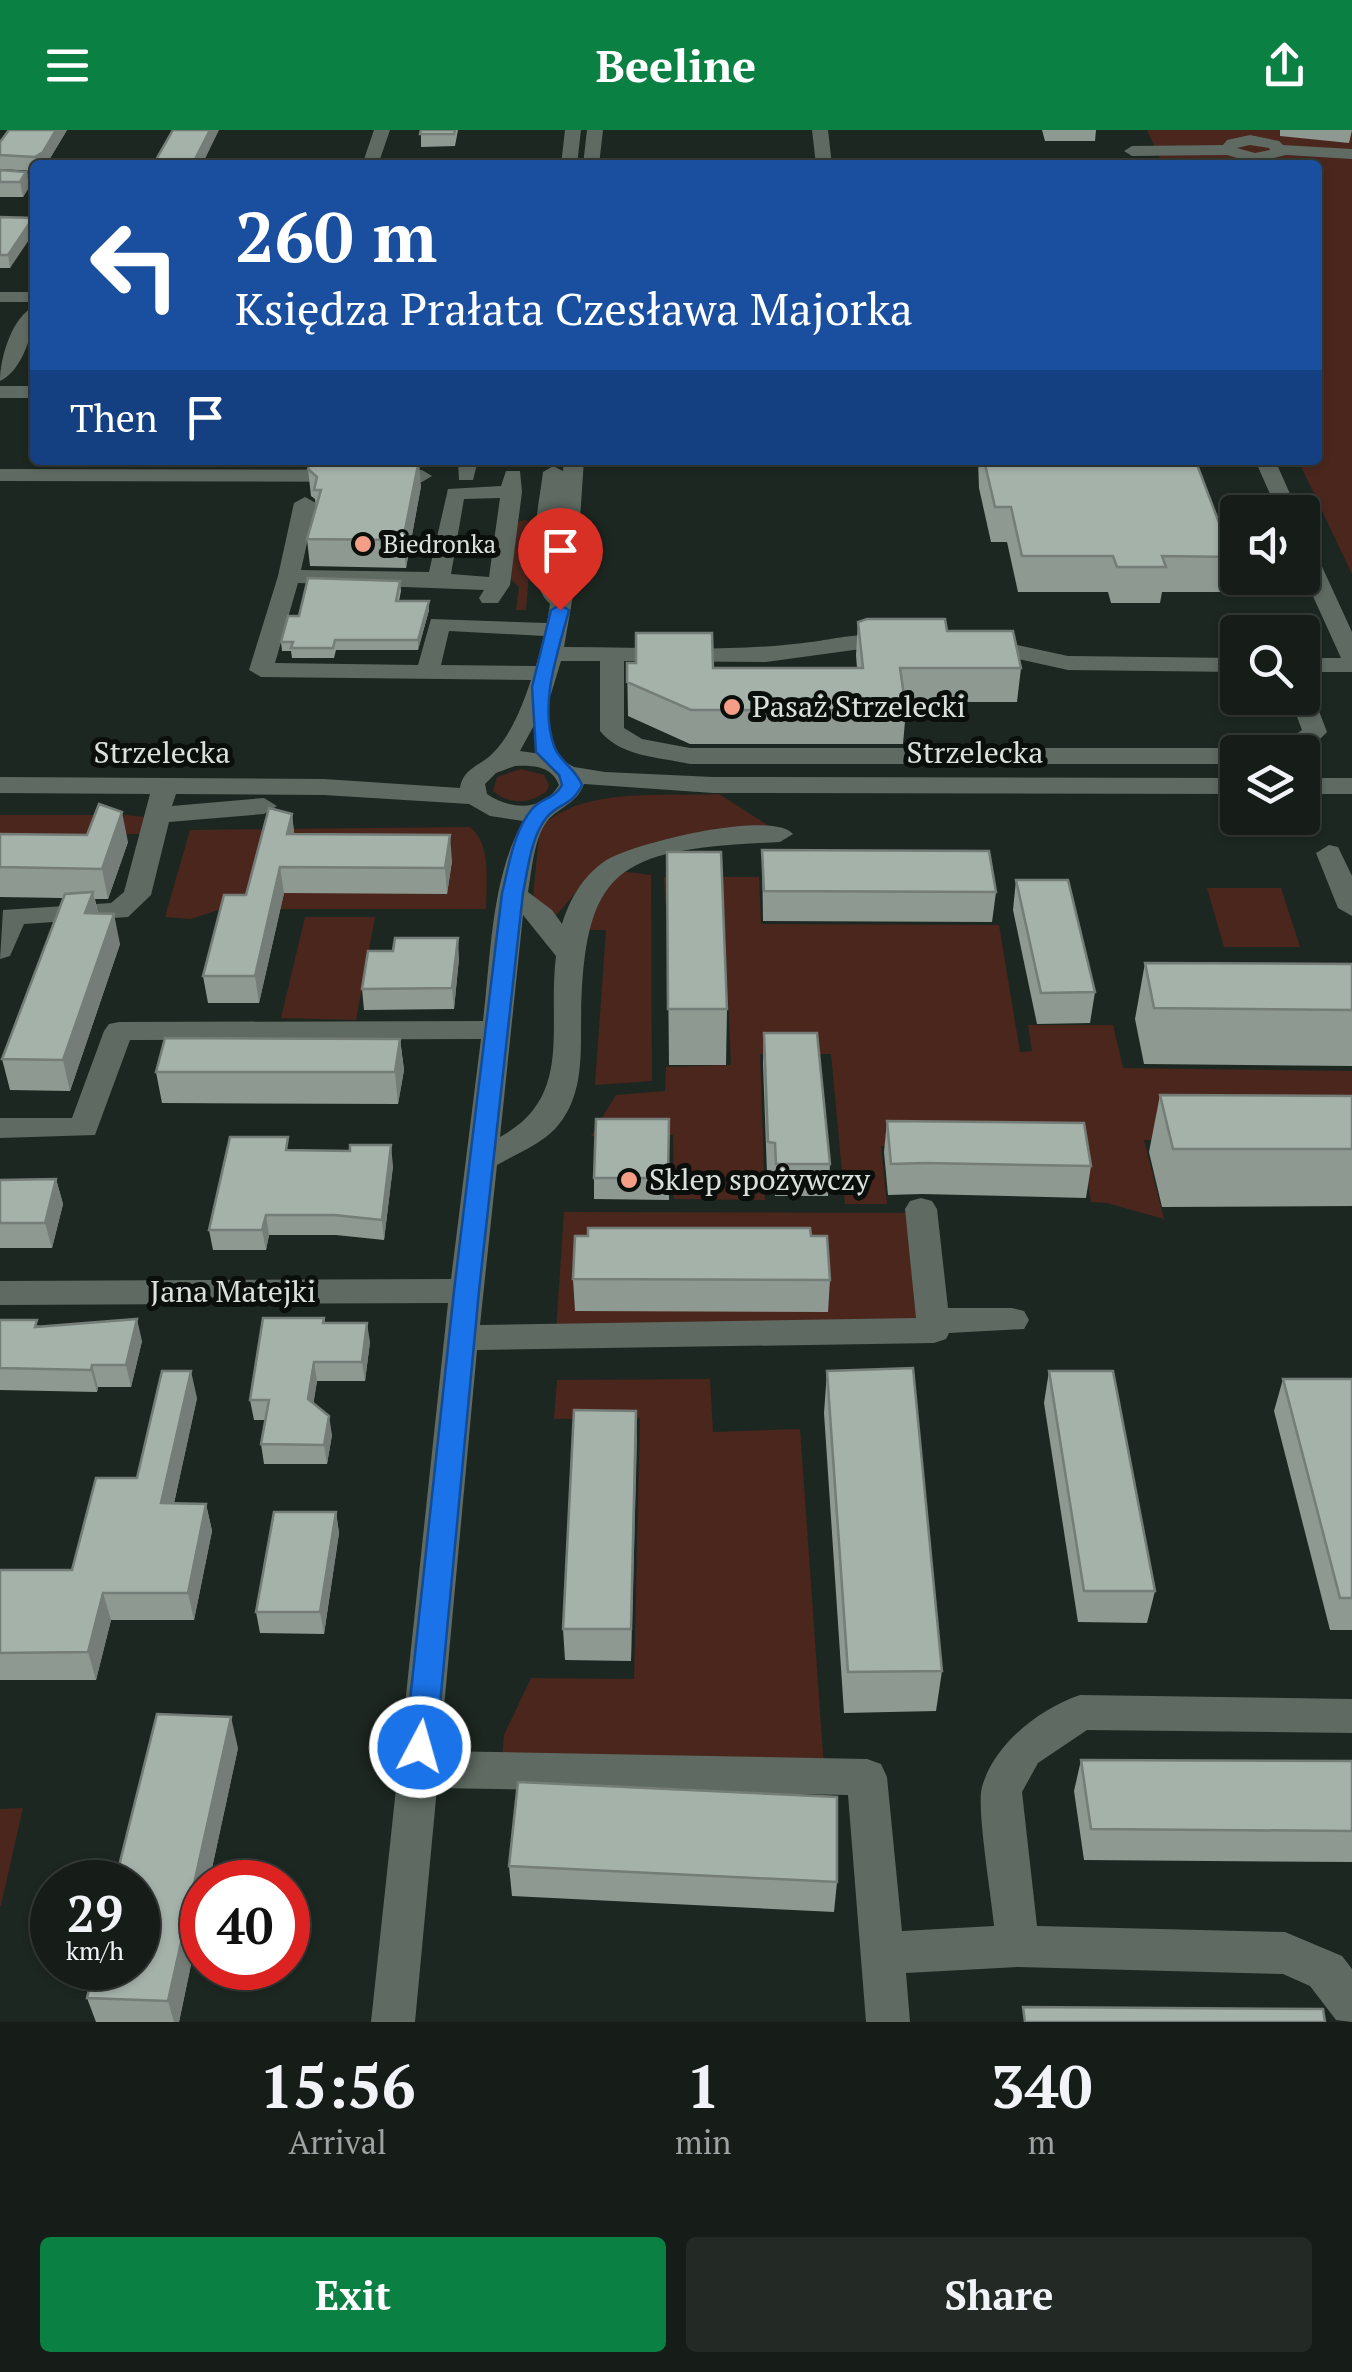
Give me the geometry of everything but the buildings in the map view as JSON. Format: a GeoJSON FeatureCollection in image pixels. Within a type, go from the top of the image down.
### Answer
{"type":"FeatureCollection","features":[{"type":"Feature","properties":{"kind":"street"},"geometry":{"type":"LineString","coordinates":[[372,160],[382,130]]}},
{"type":"Feature","properties":{"kind":"street"},"geometry":{"type":"LineString","coordinates":[[569,160],[572,130]]}},
{"type":"Feature","properties":{"kind":"street"},"geometry":{"type":"LineString","coordinates":[[591,160],[594,130]]}},
{"type":"Feature","properties":{"kind":"street"},"geometry":{"type":"LineString","coordinates":[[820,130],[823,160]]}},
{"type":"Feature","properties":{"kind":"street"},"geometry":{"type":"LineString","coordinates":[[1123,130],[1135,158],[1238,140],[1237,155],[1263,158],[1277,156],[1281,150],[1352,154]]}},
{"type":"Feature","properties":{"kind":"street"},"geometry":{"type":"LineString","coordinates":[[0,178],[30,178]]}},
{"type":"Feature","properties":{"kind":"street"},"geometry":{"type":"LineString","coordinates":[[0,296],[30,296]]}},
{"type":"Feature","properties":{"kind":"street"},"geometry":{"type":"LineString","coordinates":[[0,376],[30,320]]}},
{"type":"Feature","properties":{"kind":"street"},"geometry":{"type":"LineString","coordinates":[[0,392],[30,392]]}},
{"type":"Feature","properties":{"kind":"street"},"geometry":{"type":"LineString","coordinates":[[554,465],[544,563],[550,651],[546,752],[563,778]]}},
{"type":"Feature","properties":{"kind":"street"},"geometry":{"type":"LineString","coordinates":[[550,651],[573,465]]}},
{"type":"Feature","properties":{"kind":"street"},"geometry":{"type":"LineString","coordinates":[[488,785],[520,737],[578,581],[588,530],[592,465]]}},
{"type":"Feature","properties":{"kind":"street"},"geometry":{"type":"LineString","coordinates":[[1267,465],[1280,495]]}},
{"type":"Feature","properties":{"kind":"street"},"geometry":{"type":"LineString","coordinates":[[0,475],[467,468],[513,485],[549,513]]}},
{"type":"Feature","properties":{"kind":"street"},"geometry":{"type":"LineString","coordinates":[[439,579],[454,492],[513,485]]}},
{"type":"Feature","properties":{"kind":"street"},"geometry":{"type":"LineString","coordinates":[[488,626],[490,600],[499,585],[513,485]]}},
{"type":"Feature","properties":{"kind":"street"},"geometry":{"type":"LineString","coordinates":[[305,503],[289,576],[261,670],[428,671],[550,651],[766,655],[860,642],[914,642]]}},
{"type":"Feature","properties":{"kind":"street"},"geometry":{"type":"LineString","coordinates":[[289,576],[439,579],[499,585]]}},
{"type":"Feature","properties":{"kind":"street"},"geometry":{"type":"LineString","coordinates":[[1320,587],[1352,657]]}},
{"type":"Feature","properties":{"kind":"street"},"geometry":{"type":"LineString","coordinates":[[428,671],[439,624],[488,626],[550,651]]}},
{"type":"Feature","properties":{"kind":"street"},"geometry":{"type":"LineString","coordinates":[[950,642],[1004,647],[1068,663],[1220,665]]}},
{"type":"Feature","properties":{"kind":"street"},"geometry":{"type":"LineString","coordinates":[[612,654],[612,731],[634,745],[690,756],[1220,756]]}},
{"type":"Feature","properties":{"kind":"street"},"geometry":{"type":"LineString","coordinates":[[1320,666],[1352,665]]}},
{"type":"Feature","properties":{"kind":"street"},"geometry":{"type":"LineString","coordinates":[[488,785],[534,758],[563,778]]}},
{"type":"Feature","properties":{"kind":"street"},"geometry":{"type":"LineString","coordinates":[[393,2022],[466,1291],[512,893],[526,838],[563,778]]}},
{"type":"Feature","properties":{"kind":"street","name":"Strzelecka"},"geometry":{"type":"LineString","coordinates":[[563,778],[712,785],[1220,786]]}},
{"type":"Feature","properties":{"kind":"street","name":"Strzelecka"},"geometry":{"type":"LineString","coordinates":[[0,785],[488,785]]}},
{"type":"Feature","properties":{"kind":"street"},"geometry":{"type":"LineString","coordinates":[[0,950],[14,916],[118,911],[138,894],[166,785]]}},
{"type":"Feature","properties":{"kind":"street"},"geometry":{"type":"LineString","coordinates":[[488,785],[540,811]]}},
{"type":"Feature","properties":{"kind":"street"},"geometry":{"type":"LineString","coordinates":[[488,785],[506,838],[512,893],[542,916],[569,954]]}},
{"type":"Feature","properties":{"kind":"street"},"geometry":{"type":"LineString","coordinates":[[1320,786],[1352,786]]}},
{"type":"Feature","properties":{"kind":"street"},"geometry":{"type":"LineString","coordinates":[[158,815],[198,814],[228,806],[414,807]]}},
{"type":"Feature","properties":{"kind":"street"},"geometry":{"type":"LineString","coordinates":[[482,1159],[536,1128],[550,1115],[565,1081],[569,954],[585,900],[597,880],[633,858],[696,839],[780,834]]}},
{"type":"Feature","properties":{"kind":"street"},"geometry":{"type":"LineString","coordinates":[[1329,853],[1352,908]]}},
{"type":"Feature","properties":{"kind":"street"},"geometry":{"type":"LineString","coordinates":[[0,1128],[84,1128],[120,1031],[496,1030]]}},
{"type":"Feature","properties":{"kind":"street"},"geometry":{"type":"LineString","coordinates":[[462,1338],[934,1330],[921,1209]]}},
{"type":"Feature","properties":{"kind":"street","name":"Jana Matejki"},"geometry":{"type":"LineString","coordinates":[[0,1293],[466,1291]]}},
{"type":"Feature","properties":{"kind":"street"},"geometry":{"type":"LineString","coordinates":[[933,1321],[1012,1320]]}},
{"type":"Feature","properties":{"kind":"street"},"geometry":{"type":"LineString","coordinates":[[1018,1946],[1001,1790],[1024,1750],[1080,1712],[1352,1716]]}},
{"type":"Feature","properties":{"kind":"street"},"geometry":{"type":"LineString","coordinates":[[418,1769],[867,1776],[888,2022]]}},
{"type":"Feature","properties":{"kind":"street"},"geometry":{"type":"LineString","coordinates":[[882,1953],[1018,1946],[1285,1953],[1326,1971],[1352,2005]]}},
{"type":"Feature","properties":{"kind":"shaded area"},"geometry":{"type":"Polygon","coordinates":[[[1147,130],[1352,130],[1352,574],[1320,506],[1320,495],[1315,495],[1300,465],[1322,465],[1322,160],[1161,160],[1147,130]]]}},
{"type":"Feature","properties":{"kind":"shaded area"},"geometry":{"type":"Polygon","coordinates":[[[515,523],[533,523],[526,610],[516,610],[519,587],[506,575],[515,523]]]}},
{"type":"Feature","properties":{"kind":"shaded area"},"geometry":{"type":"Polygon","coordinates":[[[521,769],[544,775],[549,785],[547,791],[520,801],[493,791],[497,777],[521,769]]]}},
{"type":"Feature","properties":{"kind":"shaded area"},"geometry":{"type":"Polygon","coordinates":[[[719,794],[769,826],[672,838],[626,853],[586,881],[555,916],[533,896],[540,827],[558,814],[601,799],[625,796],[719,794]]]}},
{"type":"Feature","properties":{"kind":"shaded area"},"geometry":{"type":"Polygon","coordinates":[[[0,815],[146,817],[141,834],[0,835],[0,815]]]}},
{"type":"Feature","properties":{"kind":"shaded area"},"geometry":{"type":"Polygon","coordinates":[[[470,827],[485,854],[486,909],[221,909],[191,919],[165,917],[190,830],[470,827]]]}},
{"type":"Feature","properties":{"kind":"shaded area"},"geometry":{"type":"Polygon","coordinates":[[[611,870],[651,875],[652,1081],[595,1085],[606,930],[583,930],[611,870]]]}},
{"type":"Feature","properties":{"kind":"shaded area"},"geometry":{"type":"Polygon","coordinates":[[[664,877],[759,877],[761,924],[999,925],[1020,1052],[1032,1051],[1028,1025],[1113,1025],[1123,1068],[1352,1071],[1352,1144],[1144,1140],[1164,1219],[1091,1202],[1083,1152],[881,1146],[887,1204],[845,1204],[831,1054],[760,1054],[765,1200],[674,1199],[673,1135],[591,1136],[616,1095],[665,1091],[666,1067],[731,1065],[724,906],[665,904],[664,877]]]}},
{"type":"Feature","properties":{"kind":"shaded area"},"geometry":{"type":"Polygon","coordinates":[[[1207,888],[1281,888],[1300,947],[1224,947],[1207,888]]]}},
{"type":"Feature","properties":{"kind":"shaded area"},"geometry":{"type":"Polygon","coordinates":[[[305,917],[375,917],[356,1020],[281,1018],[305,917]]]}},
{"type":"Feature","properties":{"kind":"shaded area"},"geometry":{"type":"Polygon","coordinates":[[[564,1212],[909,1213],[918,1323],[556,1331],[564,1212]]]}},
{"type":"Feature","properties":{"kind":"shaded area"},"geometry":{"type":"Polygon","coordinates":[[[710,1379],[713,1432],[800,1429],[824,1768],[502,1760],[504,1735],[531,1678],[634,1679],[640,1418],[554,1419],[557,1380],[710,1379]]]}},
{"type":"Feature","properties":{"kind":"shaded area"},"geometry":{"type":"Polygon","coordinates":[[[23,1808],[1,1905],[0,1906],[0,1809],[23,1808]]]}},
{"type":"Feature","properties":{"kind":"place","name":"Biedronka"},"geometry":{"type":"Point","coordinates":[363,544]}},
{"type":"Feature","properties":{"kind":"place","name":"Pasaż Strzelecki"},"geometry":{"type":"Point","coordinates":[732,707]}},
{"type":"Feature","properties":{"kind":"place","name":"Sklep spożywczy"},"geometry":{"type":"Point","coordinates":[629,1180]}},
{"type":"Feature","properties":{"kind":"route"},"geometry":{"type":"LineString","coordinates":[[420,1747],[466,1291],[512,893],[526,838],[540,811],[566,798],[572,785],[568,773],[546,752],[543,738],[541,687],[560,610]]}}]}
